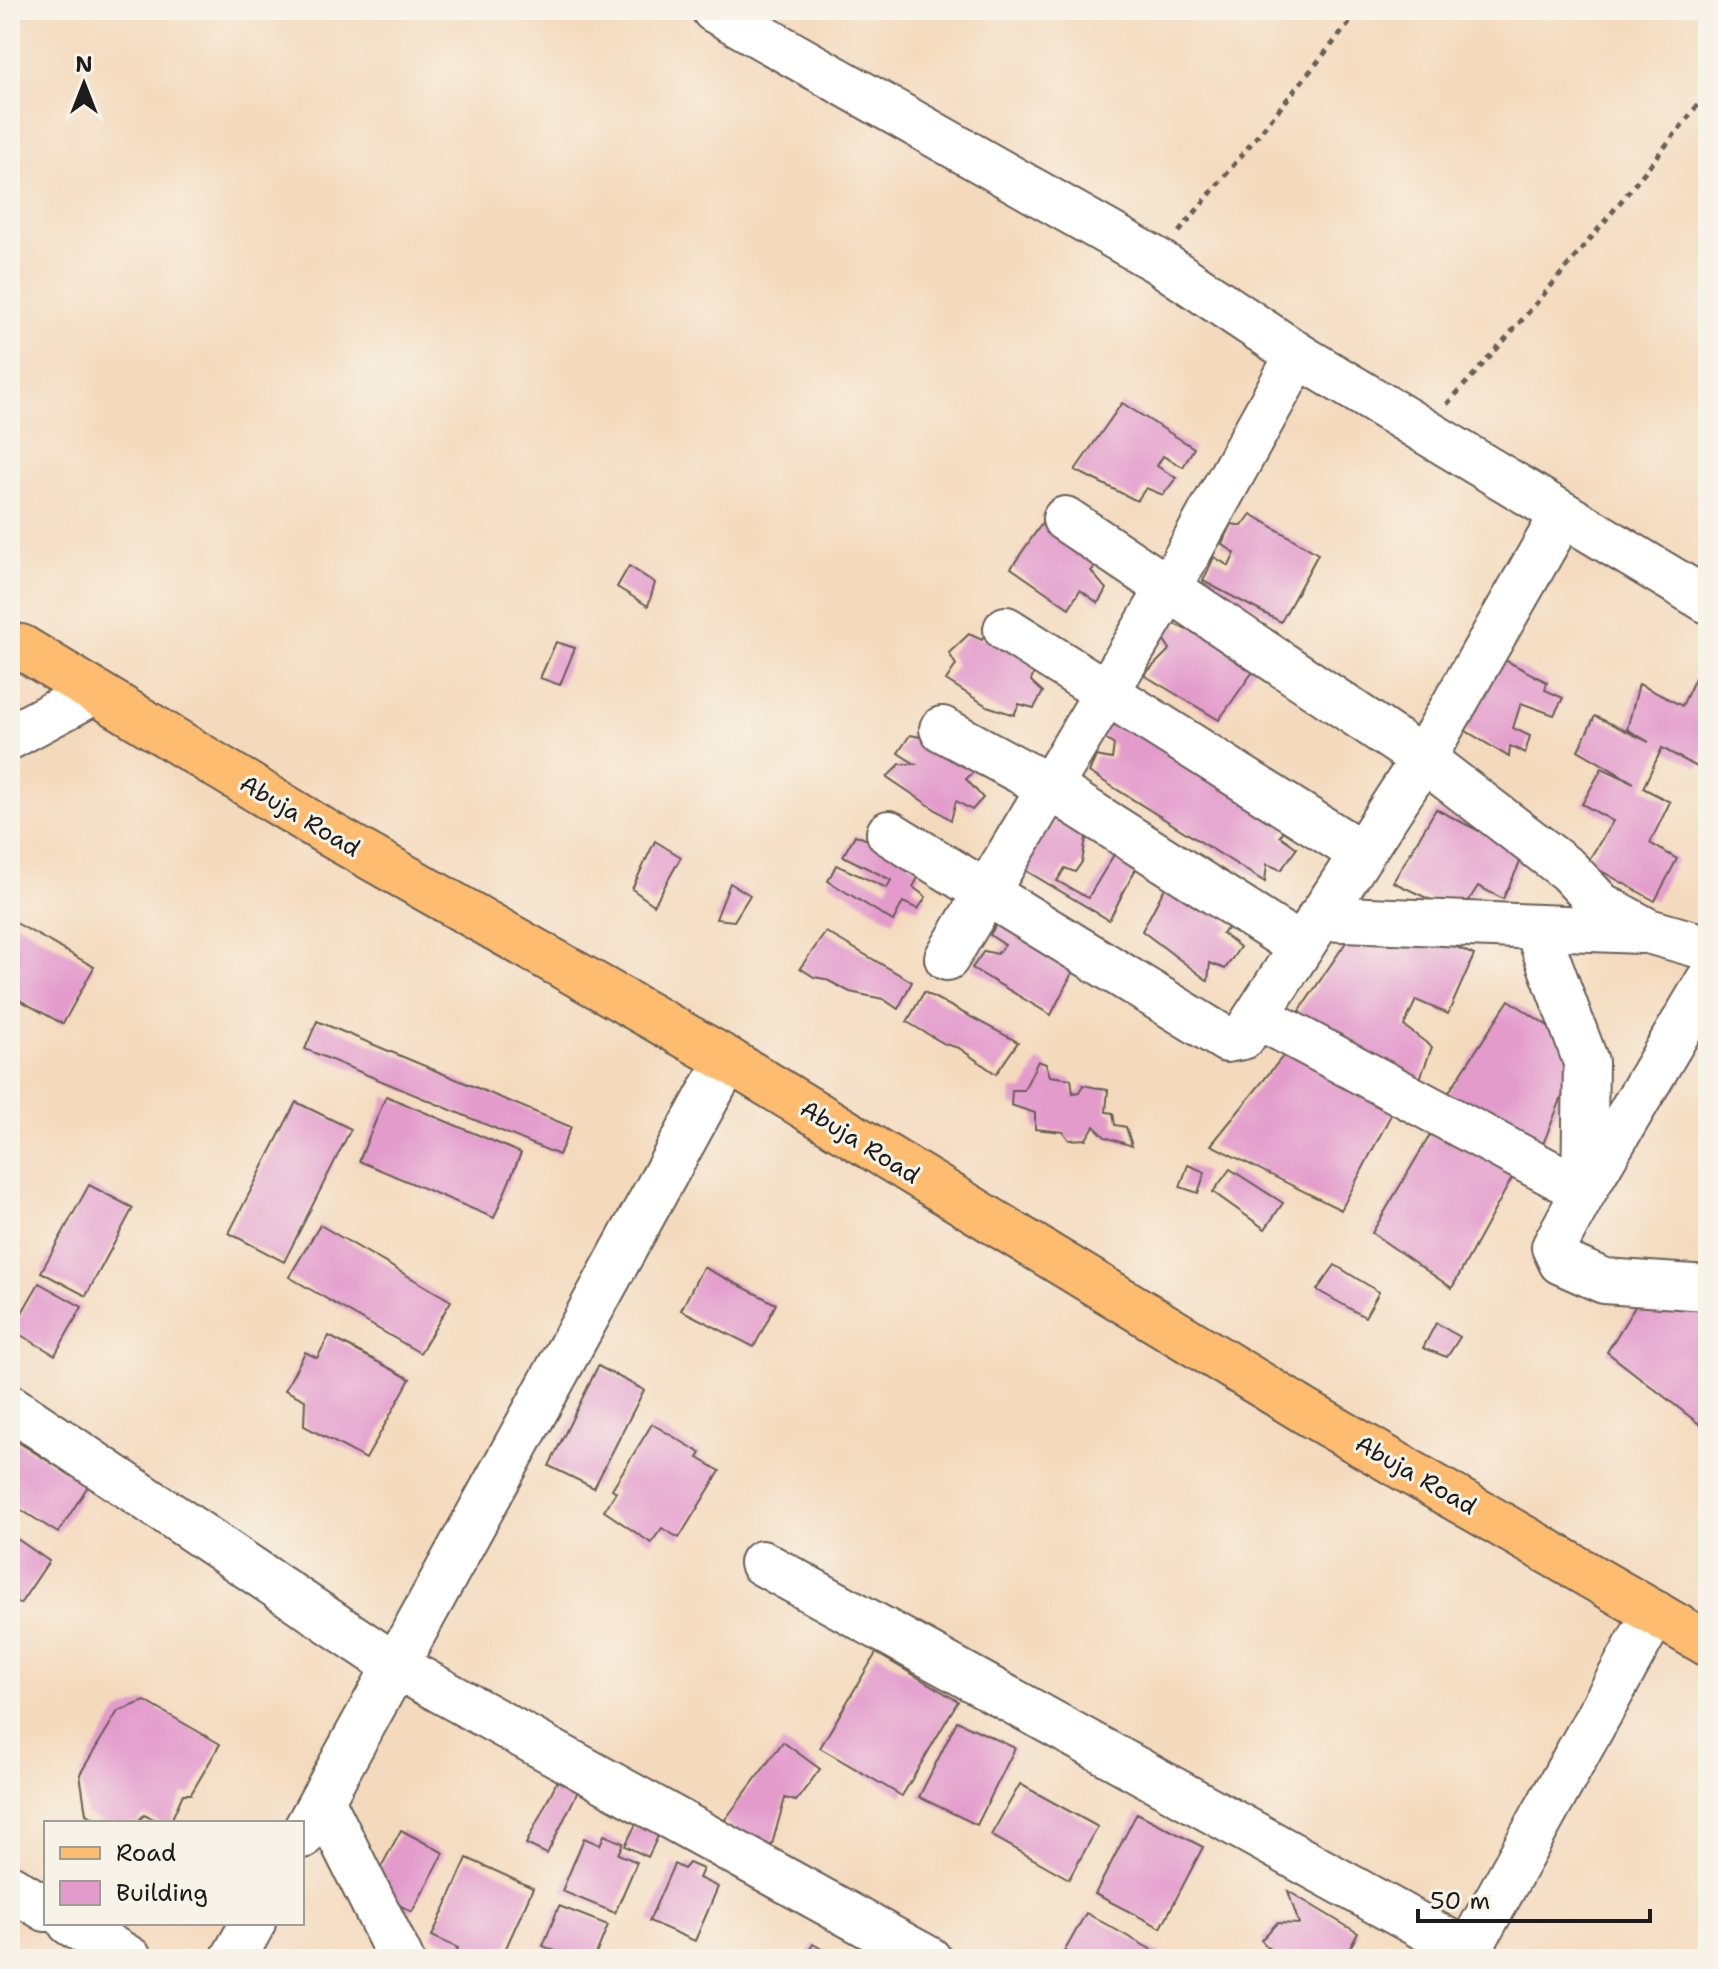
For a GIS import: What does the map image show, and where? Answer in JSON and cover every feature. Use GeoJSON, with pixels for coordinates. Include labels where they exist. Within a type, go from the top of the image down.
{"type":"FeatureCollection","features":[{"type":"Feature","properties":{"kind":"main road","name":"Abuja Road"},"geometry":{"type":"LineString","coordinates":[[10,645],[21,647],[331,835],[728,1060],[1306,1412],[1708,1644]]}},
{"type":"Feature","properties":{"kind":"street"},"geometry":{"type":"LineString","coordinates":[[714,10],[1156,260],[1298,355],[1708,601]]}},
{"type":"Feature","properties":{"kind":"street"},"geometry":{"type":"LineString","coordinates":[[947,958],[1169,588],[1298,355]]}},
{"type":"Feature","properties":{"kind":"street"},"geometry":{"type":"LineString","coordinates":[[889,833],[1227,1040],[1243,1037],[1423,759],[1563,514]]}},
{"type":"Feature","properties":{"kind":"street"},"geometry":{"type":"LineString","coordinates":[[1065,519],[1423,759],[1568,870],[1601,905],[1648,931],[1708,948]]}},
{"type":"Feature","properties":{"kind":"street"},"geometry":{"type":"LineString","coordinates":[[1006,629],[1361,853]]}},
{"type":"Feature","properties":{"kind":"street"},"geometry":{"type":"LineString","coordinates":[[10,737],[94,692]]}},
{"type":"Feature","properties":{"kind":"street"},"geometry":{"type":"LineString","coordinates":[[942,729],[1310,932],[1536,927],[1648,931]]}},
{"type":"Feature","properties":{"kind":"street"},"geometry":{"type":"LineString","coordinates":[[1536,927],[1586,1062],[1584,1191]]}},
{"type":"Feature","properties":{"kind":"street"},"geometry":{"type":"LineString","coordinates":[[1708,981],[1554,1247],[1561,1262],[1604,1281],[1708,1288]]}},
{"type":"Feature","properties":{"kind":"street"},"geometry":{"type":"LineString","coordinates":[[1257,1016],[1584,1191]]}},
{"type":"Feature","properties":{"kind":"street"},"geometry":{"type":"LineString","coordinates":[[401,1959],[312,1818],[728,1060]]}},
{"type":"Feature","properties":{"kind":"street"},"geometry":{"type":"LineString","coordinates":[[10,1407],[396,1666],[929,1959]]}},
{"type":"Feature","properties":{"kind":"street"},"geometry":{"type":"LineString","coordinates":[[762,1563],[1466,1955],[1655,1613]]}},
{"type":"Feature","properties":{"kind":"street"},"geometry":{"type":"LineString","coordinates":[[10,1887],[44,1908]]}},
{"type":"Feature","properties":{"kind":"street"},"geometry":{"type":"LineString","coordinates":[[73,1925],[130,1959]]}},
{"type":"Feature","properties":{"kind":"street"},"geometry":{"type":"LineString","coordinates":[[233,1959],[252,1925]]}},
{"type":"Feature","properties":{"kind":"path"},"geometry":{"type":"LineString","coordinates":[[1156,260],[1360,10]]}},
{"type":"Feature","properties":{"kind":"path"},"geometry":{"type":"LineString","coordinates":[[1423,430],[1575,259],[1708,92]]}},
{"type":"Feature","properties":{"kind":"building"},"geometry":{"type":"Polygon","coordinates":[[[1122,403],[1194,448],[1183,467],[1163,456],[1157,466],[1176,478],[1163,495],[1146,488],[1137,501],[1075,470],[1122,403]]]}},
{"type":"Feature","properties":{"kind":"building"},"geometry":{"type":"Polygon","coordinates":[[[1251,514],[1318,554],[1281,622],[1203,581],[1214,557],[1229,566],[1235,553],[1222,544],[1232,524],[1242,526],[1251,514]]]}},
{"type":"Feature","properties":{"kind":"building"},"geometry":{"type":"Polygon","coordinates":[[[1047,516],[1099,563],[1091,571],[1106,589],[1098,603],[1080,590],[1069,608],[1011,568],[1047,516]]]}},
{"type":"Feature","properties":{"kind":"building"},"geometry":{"type":"Polygon","coordinates":[[[629,566],[655,583],[648,606],[617,587],[629,566]]]}},
{"type":"Feature","properties":{"kind":"building"},"geometry":{"type":"Polygon","coordinates":[[[1195,614],[1259,663],[1219,720],[1144,675],[1170,649],[1164,640],[1174,624],[1187,630],[1195,614]]]}},
{"type":"Feature","properties":{"kind":"building"},"geometry":{"type":"Polygon","coordinates":[[[991,618],[1035,670],[1031,681],[1043,692],[1034,708],[1019,704],[1014,715],[987,706],[946,680],[956,665],[949,653],[969,634],[982,640],[991,618]]]}},
{"type":"Feature","properties":{"kind":"building"},"geometry":{"type":"Polygon","coordinates":[[[556,642],[575,648],[560,685],[540,678],[556,642]]]}},
{"type":"Feature","properties":{"kind":"building"},"geometry":{"type":"Polygon","coordinates":[[[1499,657],[1547,682],[1545,690],[1563,698],[1554,715],[1521,703],[1513,728],[1530,736],[1525,753],[1510,746],[1509,757],[1463,729],[1499,657]]]}},
{"type":"Feature","properties":{"kind":"building"},"geometry":{"type":"Polygon","coordinates":[[[1702,663],[1708,668],[1708,741],[1699,768],[1662,748],[1643,788],[1670,802],[1650,843],[1677,859],[1655,901],[1587,863],[1613,821],[1582,804],[1602,768],[1634,783],[1578,750],[1595,716],[1649,742],[1627,729],[1639,684],[1682,706],[1702,663]]]}},
{"type":"Feature","properties":{"kind":"building"},"geometry":{"type":"Polygon","coordinates":[[[1110,717],[1288,825],[1280,836],[1297,848],[1281,870],[1267,864],[1265,882],[1089,772],[1096,756],[1112,759],[1114,745],[1101,736],[1110,717]]]}},
{"type":"Feature","properties":{"kind":"building"},"geometry":{"type":"Polygon","coordinates":[[[910,735],[926,738],[976,770],[966,779],[983,798],[972,810],[956,801],[951,820],[887,777],[900,764],[915,764],[898,753],[910,735]]]}},
{"type":"Feature","properties":{"kind":"building"},"geometry":{"type":"Polygon","coordinates":[[[1436,809],[1524,854],[1503,899],[1478,886],[1460,914],[1393,882],[1436,809]]]}},
{"type":"Feature","properties":{"kind":"building"},"geometry":{"type":"Polygon","coordinates":[[[1057,818],[1094,841],[1086,838],[1082,862],[1075,872],[1065,868],[1057,881],[1088,898],[1122,841],[1143,855],[1109,920],[1025,870],[1037,845],[1057,818]]]}},
{"type":"Feature","properties":{"kind":"building"},"geometry":{"type":"Polygon","coordinates":[[[855,835],[902,853],[920,874],[913,887],[926,897],[918,909],[903,902],[893,921],[828,881],[836,865],[887,888],[891,880],[843,856],[855,835]]]}},
{"type":"Feature","properties":{"kind":"building"},"geometry":{"type":"Polygon","coordinates":[[[655,841],[681,857],[654,905],[632,889],[655,841]]]}},
{"type":"Feature","properties":{"kind":"building"},"geometry":{"type":"Polygon","coordinates":[[[1176,867],[1230,927],[1222,933],[1240,947],[1225,969],[1210,963],[1208,981],[1142,931],[1176,867]]]}},
{"type":"Feature","properties":{"kind":"building"},"geometry":{"type":"Polygon","coordinates":[[[730,883],[750,895],[734,921],[716,919],[730,883]]]}},
{"type":"Feature","properties":{"kind":"building"},"geometry":{"type":"Polygon","coordinates":[[[1000,917],[1083,951],[1051,1015],[972,968],[984,951],[997,954],[1005,945],[990,935],[1000,917]]]}},
{"type":"Feature","properties":{"kind":"building"},"geometry":{"type":"Polygon","coordinates":[[[11,920],[94,967],[63,1024],[10,995],[11,920]]]}},
{"type":"Feature","properties":{"kind":"building"},"geometry":{"type":"Polygon","coordinates":[[[1355,929],[1422,931],[1474,955],[1448,1014],[1416,1000],[1404,1026],[1432,1047],[1418,1084],[1298,1013],[1355,929]]]}},
{"type":"Feature","properties":{"kind":"building"},"geometry":{"type":"Polygon","coordinates":[[[826,932],[912,982],[898,1009],[883,999],[850,992],[800,968],[826,932]]]}},
{"type":"Feature","properties":{"kind":"building"},"geometry":{"type":"Polygon","coordinates":[[[924,992],[1018,1042],[996,1074],[959,1048],[945,1044],[907,1022],[924,992]]]}},
{"type":"Feature","properties":{"kind":"building"},"geometry":{"type":"Polygon","coordinates":[[[1509,1000],[1566,1038],[1574,1067],[1539,1154],[1447,1095],[1509,1000]]]}},
{"type":"Feature","properties":{"kind":"building"},"geometry":{"type":"Polygon","coordinates":[[[317,1021],[571,1127],[559,1155],[305,1049],[317,1021]]]}},
{"type":"Feature","properties":{"kind":"building"},"geometry":{"type":"Polygon","coordinates":[[[1288,1050],[1393,1111],[1341,1210],[1211,1145],[1288,1050]]]}},
{"type":"Feature","properties":{"kind":"building"},"geometry":{"type":"Polygon","coordinates":[[[1038,1061],[1046,1064],[1050,1076],[1071,1079],[1073,1093],[1079,1092],[1083,1085],[1108,1090],[1106,1112],[1113,1113],[1115,1125],[1126,1127],[1132,1146],[1105,1137],[1094,1126],[1086,1139],[1069,1140],[1063,1132],[1035,1129],[1035,1113],[1011,1105],[1012,1090],[1024,1090],[1038,1061]]]}},
{"type":"Feature","properties":{"kind":"building"},"geometry":{"type":"Polygon","coordinates":[[[386,1096],[521,1153],[494,1218],[359,1161],[386,1096]]]}},
{"type":"Feature","properties":{"kind":"building"},"geometry":{"type":"Polygon","coordinates":[[[296,1102],[351,1129],[284,1262],[229,1233],[296,1102]]]}},
{"type":"Feature","properties":{"kind":"building"},"geometry":{"type":"Polygon","coordinates":[[[1436,1125],[1516,1171],[1452,1288],[1372,1233],[1436,1125]]]}},
{"type":"Feature","properties":{"kind":"building"},"geometry":{"type":"Polygon","coordinates":[[[1188,1165],[1205,1172],[1198,1193],[1180,1187],[1188,1165]]]}},
{"type":"Feature","properties":{"kind":"building"},"geometry":{"type":"Polygon","coordinates":[[[1230,1169],[1283,1203],[1265,1229],[1213,1192],[1230,1169]]]}},
{"type":"Feature","properties":{"kind":"building"},"geometry":{"type":"Polygon","coordinates":[[[89,1185],[133,1208],[86,1296],[41,1272],[89,1185]]]}},
{"type":"Feature","properties":{"kind":"building"},"geometry":{"type":"Polygon","coordinates":[[[320,1225],[451,1301],[420,1353],[289,1277],[320,1225]]]}},
{"type":"Feature","properties":{"kind":"building"},"geometry":{"type":"Polygon","coordinates":[[[1335,1265],[1379,1292],[1365,1317],[1317,1290],[1335,1265]]]}},
{"type":"Feature","properties":{"kind":"building"},"geometry":{"type":"Polygon","coordinates":[[[703,1267],[776,1304],[754,1347],[681,1310],[703,1267]]]}},
{"type":"Feature","properties":{"kind":"building"},"geometry":{"type":"Polygon","coordinates":[[[39,1283],[82,1307],[55,1355],[12,1330],[39,1283]]]}},
{"type":"Feature","properties":{"kind":"building"},"geometry":{"type":"Polygon","coordinates":[[[1646,1289],[1708,1313],[1707,1430],[1607,1352],[1646,1289]]]}},
{"type":"Feature","properties":{"kind":"building"},"geometry":{"type":"Polygon","coordinates":[[[1436,1323],[1460,1337],[1447,1357],[1423,1348],[1436,1323]]]}},
{"type":"Feature","properties":{"kind":"building"},"geometry":{"type":"Polygon","coordinates":[[[329,1336],[410,1379],[366,1459],[304,1426],[305,1400],[285,1390],[305,1352],[317,1358],[329,1336]]]}},
{"type":"Feature","properties":{"kind":"building"},"geometry":{"type":"Polygon","coordinates":[[[598,1366],[644,1390],[594,1488],[549,1466],[598,1366]]]}},
{"type":"Feature","properties":{"kind":"building"},"geometry":{"type":"Polygon","coordinates":[[[652,1424],[701,1453],[698,1458],[720,1471],[679,1538],[662,1528],[651,1543],[604,1511],[616,1492],[612,1489],[652,1424]]]}},
{"type":"Feature","properties":{"kind":"building"},"geometry":{"type":"Polygon","coordinates":[[[10,1437],[88,1486],[58,1533],[10,1503],[10,1437]]]}},
{"type":"Feature","properties":{"kind":"building"},"geometry":{"type":"Polygon","coordinates":[[[10,1534],[49,1561],[20,1604],[10,1597],[10,1534]]]}},
{"type":"Feature","properties":{"kind":"building"},"geometry":{"type":"Polygon","coordinates":[[[876,1653],[958,1701],[902,1796],[820,1748],[876,1653]]]}},
{"type":"Feature","properties":{"kind":"building"},"geometry":{"type":"Polygon","coordinates":[[[145,1701],[220,1744],[191,1794],[183,1794],[171,1821],[157,1821],[144,1815],[138,1821],[99,1821],[86,1814],[80,1774],[118,1711],[145,1701]]]}},
{"type":"Feature","properties":{"kind":"building"},"geometry":{"type":"Polygon","coordinates":[[[957,1721],[1015,1748],[977,1825],[919,1797],[957,1721]]]}},
{"type":"Feature","properties":{"kind":"building"},"geometry":{"type":"Polygon","coordinates":[[[783,1742],[820,1769],[796,1801],[785,1798],[769,1855],[724,1821],[783,1742]]]}},
{"type":"Feature","properties":{"kind":"building"},"geometry":{"type":"Polygon","coordinates":[[[559,1777],[580,1787],[547,1854],[526,1844],[559,1777]]]}},
{"type":"Feature","properties":{"kind":"building"},"geometry":{"type":"Polygon","coordinates":[[[1020,1784],[1098,1827],[1069,1879],[991,1835],[1020,1784]]]}},
{"type":"Feature","properties":{"kind":"building"},"geometry":{"type":"Polygon","coordinates":[[[1137,1813],[1203,1847],[1161,1928],[1095,1894],[1137,1813]]]}},
{"type":"Feature","properties":{"kind":"building"},"geometry":{"type":"Polygon","coordinates":[[[637,1822],[660,1832],[648,1857],[625,1846],[637,1822]]]}},
{"type":"Feature","properties":{"kind":"building"},"geometry":{"type":"Polygon","coordinates":[[[401,1830],[444,1853],[412,1912],[369,1889],[401,1830]]]}},
{"type":"Feature","properties":{"kind":"building"},"geometry":{"type":"Polygon","coordinates":[[[604,1835],[623,1843],[618,1854],[637,1862],[615,1913],[562,1891],[584,1838],[600,1845],[604,1835]]]}},
{"type":"Feature","properties":{"kind":"building"},"geometry":{"type":"Polygon","coordinates":[[[467,1858],[533,1888],[501,1959],[453,1959],[458,1948],[432,1936],[467,1858]]]}},
{"type":"Feature","properties":{"kind":"building"},"geometry":{"type":"Polygon","coordinates":[[[689,1863],[703,1869],[699,1878],[718,1887],[695,1941],[649,1921],[674,1864],[684,1869],[689,1863]]]}},
{"type":"Feature","properties":{"kind":"building"},"geometry":{"type":"Polygon","coordinates":[[[1288,1891],[1358,1933],[1344,1959],[1267,1959],[1271,1951],[1261,1940],[1277,1923],[1299,1924],[1288,1891]]]}},
{"type":"Feature","properties":{"kind":"building"},"geometry":{"type":"Polygon","coordinates":[[[559,1906],[608,1925],[594,1959],[566,1959],[567,1956],[543,1946],[559,1906]]]}},
{"type":"Feature","properties":{"kind":"building"},"geometry":{"type":"Polygon","coordinates":[[[1086,1913],[1168,1959],[1060,1959],[1086,1913]]]}},
{"type":"Feature","properties":{"kind":"building"},"geometry":{"type":"Polygon","coordinates":[[[813,1944],[839,1959],[804,1959],[813,1944]]]}}]}
